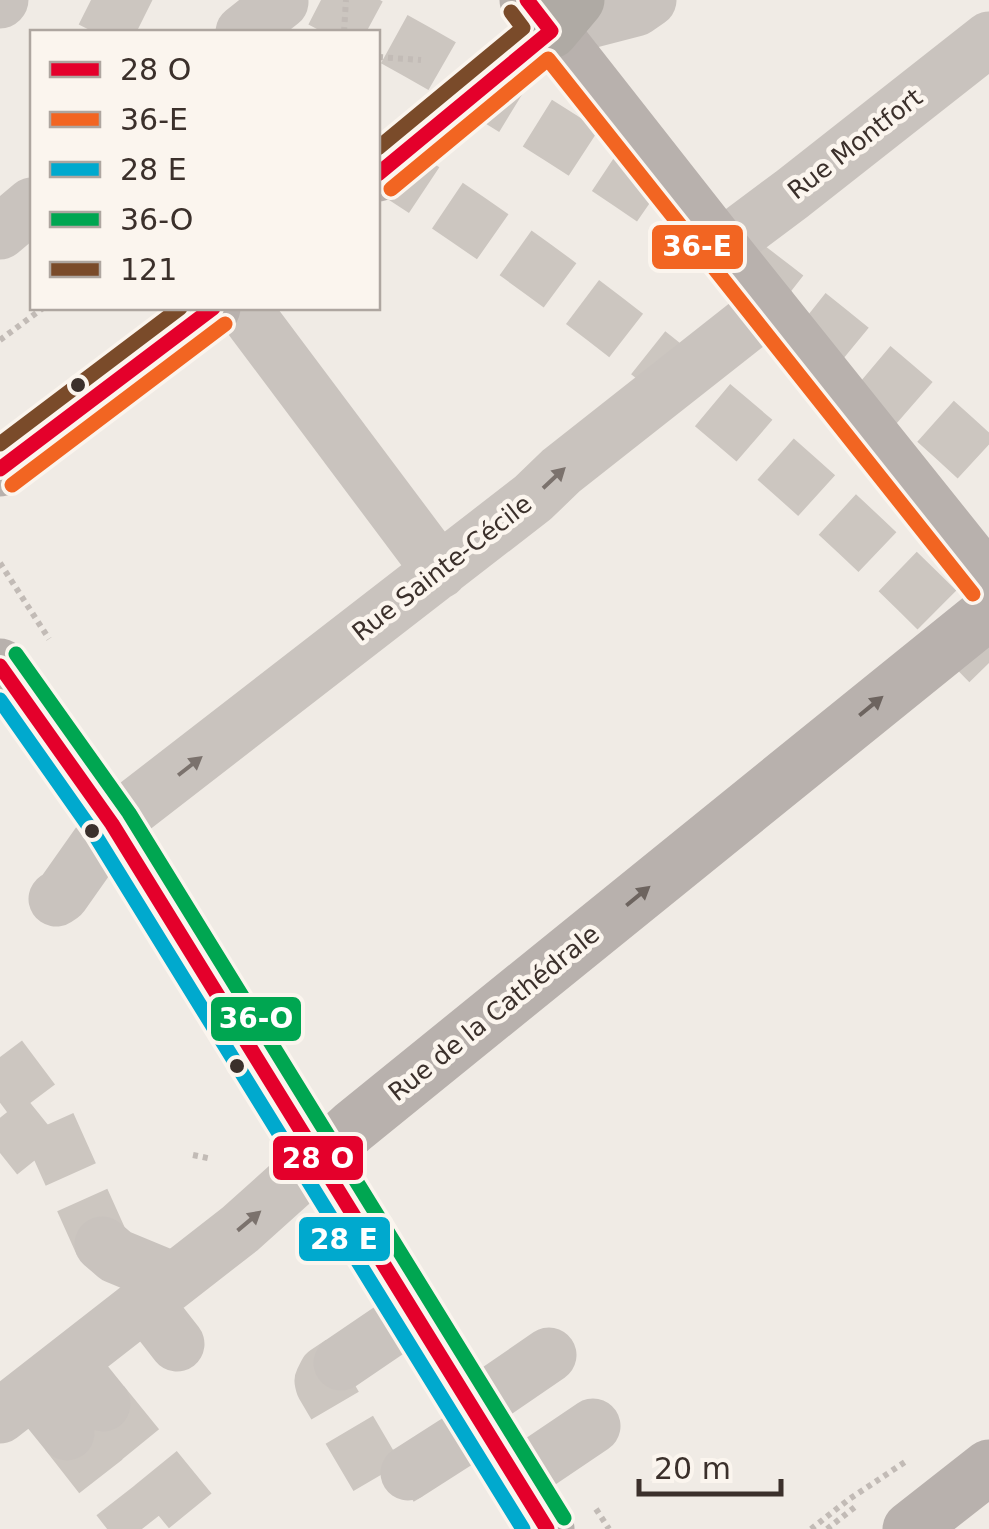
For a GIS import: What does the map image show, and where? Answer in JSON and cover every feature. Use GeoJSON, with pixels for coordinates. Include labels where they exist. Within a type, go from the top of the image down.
{"type":"FeatureCollection","features":[{"type":"Feature","properties":{"kind":"main road"},"geometry":{"type":"LineString","coordinates":[[380,172],[552,10],[721,247],[989,582]]}},
{"type":"Feature","properties":{"kind":"main road"},"geometry":{"type":"LineString","coordinates":[[0,468],[210,310]]}},
{"type":"Feature","properties":{"kind":"main road","name":"Rue de la Cathédrale"},"geometry":{"type":"LineString","coordinates":[[319,1158],[989,612]]}},
{"type":"Feature","properties":{"kind":"main road"},"geometry":{"type":"LineString","coordinates":[[0,666],[112,824],[548,1529]]}},
{"type":"Feature","properties":{"kind":"main road"},"geometry":{"type":"LineString","coordinates":[[910,1529],[989,1467]]}},
{"type":"Feature","properties":{"kind":"street"},"geometry":{"type":"LineString","coordinates":[[245,30],[279,0]]}},
{"type":"Feature","properties":{"kind":"street"},"geometry":{"type":"LineString","coordinates":[[552,10],[636,9],[649,0]]}},
{"type":"Feature","properties":{"kind":"street","name":"Rue Montfort"},"geometry":{"type":"LineString","coordinates":[[721,247],[989,38]]}},
{"type":"Feature","properties":{"kind":"street"},"geometry":{"type":"LineString","coordinates":[[0,232],[30,207]]}},
{"type":"Feature","properties":{"kind":"street","name":"Rue Sainte-Cécile"},"geometry":{"type":"LineString","coordinates":[[56,899],[112,824],[533,498],[560,471],[769,307]]}},
{"type":"Feature","properties":{"kind":"street"},"geometry":{"type":"LineString","coordinates":[[244,310],[440,571]]}},
{"type":"Feature","properties":{"kind":"street","name":"Rue de la Cathédrale"},"geometry":{"type":"LineString","coordinates":[[55,1401],[166,1309],[319,1158]]}},
{"type":"Feature","properties":{"kind":"street"},"geometry":{"type":"LineString","coordinates":[[102,1244],[166,1309]]}},
{"type":"Feature","properties":{"kind":"street"},"geometry":{"type":"LineString","coordinates":[[342,1363],[414,1314]]}},
{"type":"Feature","properties":{"kind":"street"},"geometry":{"type":"LineString","coordinates":[[408,1474],[549,1355]]}},
{"type":"Feature","properties":{"kind":"street"},"geometry":{"type":"LineString","coordinates":[[516,1478],[593,1426]]}},
{"type":"Feature","properties":{"kind":"path"},"geometry":{"type":"LineString","coordinates":[[344,30],[346,0]]}},
{"type":"Feature","properties":{"kind":"path"},"geometry":{"type":"LineString","coordinates":[[380,57],[421,60]]}},
{"type":"Feature","properties":{"kind":"path"},"geometry":{"type":"LineString","coordinates":[[0,340],[40,310]]}},
{"type":"Feature","properties":{"kind":"path"},"geometry":{"type":"LineString","coordinates":[[193,1154],[212,1158]]}},
{"type":"Feature","properties":{"kind":"path"},"geometry":{"type":"LineString","coordinates":[[811,1529],[848,1500]]}},
{"type":"Feature","properties":{"kind":"path"},"geometry":{"type":"LineString","coordinates":[[827,1529],[855,1507]]}},
{"type":"Feature","properties":{"kind":"tunnel"},"geometry":{"type":"LineString","coordinates":[[91,0],[151,30]]}},
{"type":"Feature","properties":{"kind":"tunnel"},"geometry":{"type":"LineString","coordinates":[[321,0],[377,30]]}},
{"type":"Feature","properties":{"kind":"tunnel"},"geometry":{"type":"LineString","coordinates":[[380,32],[500,100],[672,212],[835,335],[989,470]]}},
{"type":"Feature","properties":{"kind":"tunnel"},"geometry":{"type":"LineString","coordinates":[[380,161],[542,272],[698,393],[847,523],[989,663]]}},
{"type":"Feature","properties":{"kind":"tunnel"},"geometry":{"type":"LineString","coordinates":[[0,1057],[45,1117],[102,1244]]}},
{"type":"Feature","properties":{"kind":"tunnel"},"geometry":{"type":"LineString","coordinates":[[0,1153],[45,1117]]}},
{"type":"Feature","properties":{"kind":"tunnel"},"geometry":{"type":"LineString","coordinates":[[341,1363],[326,1373],[323,1385],[380,1482],[387,1486],[408,1473]]}},
{"type":"Feature","properties":{"kind":"tunnel"},"geometry":{"type":"LineString","coordinates":[[103,1404],[205,1529]]}},
{"type":"Feature","properties":{"kind":"tunnel"},"geometry":{"type":"LineString","coordinates":[[67,1433],[142,1529]]}},
{"type":"Feature","properties":{"kind":"transit line"},"geometry":{"type":"LineString","coordinates":[[380,172],[551,31],[527,0]]}},
{"type":"Feature","properties":{"kind":"transit line","name":"121"},"geometry":{"type":"LineString","coordinates":[[380,146],[523,28],[511,12]]}},
{"type":"Feature","properties":{"kind":"transit line","name":"36-E"},"geometry":{"type":"LineString","coordinates":[[391,189],[548,59],[973,594]]}},
{"type":"Feature","properties":{"kind":"transit line","name":"121"},"geometry":{"type":"LineString","coordinates":[[0,444],[177,310]]}},
{"type":"Feature","properties":{"kind":"transit line"},"geometry":{"type":"LineString","coordinates":[[0,469],[210,310]]}},
{"type":"Feature","properties":{"kind":"transit line","name":"36-E"},"geometry":{"type":"LineString","coordinates":[[12,485],[225,324]]}},
{"type":"Feature","properties":{"kind":"transit line","name":"36-O"},"geometry":{"type":"LineString","coordinates":[[16,654],[129,813],[564,1518]]}},
{"type":"Feature","properties":{"kind":"transit line"},"geometry":{"type":"LineString","coordinates":[[0,666],[112,824],[547,1529]]}},
{"type":"Feature","properties":{"kind":"transit line"},"geometry":{"type":"LineString","coordinates":[[0,700],[95,835],[523,1529]]}}]}
